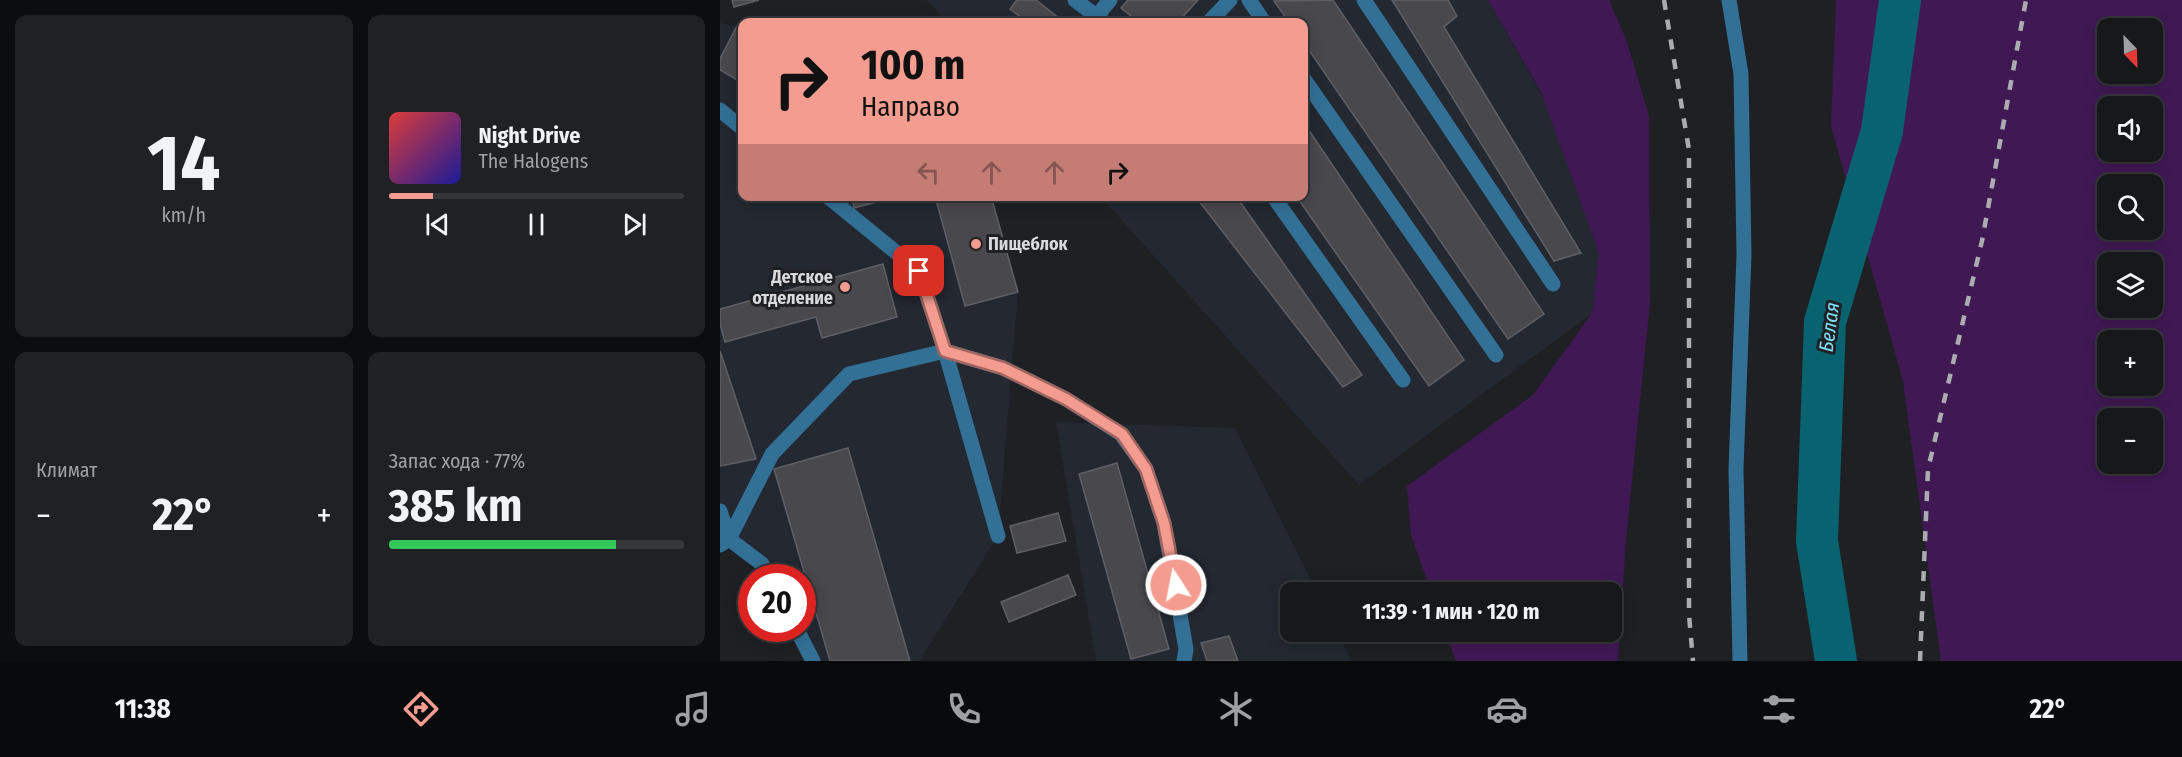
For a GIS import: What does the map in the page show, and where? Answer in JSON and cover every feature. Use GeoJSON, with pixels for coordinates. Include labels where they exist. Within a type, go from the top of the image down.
{"type":"FeatureCollection","features":[{"type":"Feature","properties":{"kind":"street"},"geometry":{"type":"LineString","coordinates":[[1075,0],[1098,18]]}},
{"type":"Feature","properties":{"kind":"street"},"geometry":{"type":"LineString","coordinates":[[1101,18],[1110,0]]}},
{"type":"Feature","properties":{"kind":"street"},"geometry":{"type":"LineString","coordinates":[[1213,18],[1230,0]]}},
{"type":"Feature","properties":{"kind":"street"},"geometry":{"type":"LineString","coordinates":[[1249,0],[1261,18]]}},
{"type":"Feature","properties":{"kind":"street"},"geometry":{"type":"LineString","coordinates":[[1364,0],[1553,284]]}},
{"type":"Feature","properties":{"kind":"street"},"geometry":{"type":"LineString","coordinates":[[1729,0],[1741,74],[1742,108],[1744,255],[1736,469],[1740,661]]}},
{"type":"Feature","properties":{"kind":"street"},"geometry":{"type":"LineString","coordinates":[[1308,85],[1496,355]]}},
{"type":"Feature","properties":{"kind":"street"},"geometry":{"type":"LineString","coordinates":[[720,110],[738,125]]}},
{"type":"Feature","properties":{"kind":"street"},"geometry":{"type":"LineString","coordinates":[[833,201],[919,271],[945,351],[998,536]]}},
{"type":"Feature","properties":{"kind":"street"},"geometry":{"type":"LineString","coordinates":[[1277,201],[1403,380]]}},
{"type":"Feature","properties":{"kind":"street"},"geometry":{"type":"LineString","coordinates":[[725,542],[772,454],[849,374],[945,351],[1003,368],[1066,399],[1122,434],[1146,469],[1164,523],[1186,649],[1184,661]]}},
{"type":"Feature","properties":{"kind":"street"},"geometry":{"type":"LineString","coordinates":[[720,511],[725,542]]}},
{"type":"Feature","properties":{"kind":"street"},"geometry":{"type":"LineString","coordinates":[[725,542],[762,564]]}},
{"type":"Feature","properties":{"kind":"street"},"geometry":{"type":"LineString","coordinates":[[803,642],[813,661]]}},
{"type":"Feature","properties":{"kind":"shaded area"},"geometry":{"type":"Polygon","coordinates":[[[927,0],[1488,0],[1644,275],[1359,485],[1105,201],[1308,201],[1308,18],[943,18],[927,0]]]}},
{"type":"Feature","properties":{"kind":"shaded area"},"geometry":{"type":"Polygon","coordinates":[[[1488,0],[1609,0],[1626,39],[1649,116],[1650,303],[1622,600],[1622,582],[1427,582],[1411,535],[1407,486],[1533,395],[1592,313],[1599,253],[1541,92],[1488,0]]]}},
{"type":"Feature","properties":{"kind":"shaded area"},"geometry":{"type":"Polygon","coordinates":[[[1836,0],[2182,0],[2182,661],[1941,661],[1903,381],[1831,126],[1836,0]]]}},
{"type":"Feature","properties":{"kind":"shaded area"},"geometry":{"type":"Polygon","coordinates":[[[720,23],[738,26],[738,201],[992,201],[1018,292],[998,536],[919,661],[813,661],[807,642],[816,642],[816,564],[755,564],[729,539],[720,511],[720,23]]]}},
{"type":"Feature","properties":{"kind":"shaded area"},"geometry":{"type":"Polygon","coordinates":[[[1056,422],[1235,428],[1312,582],[1280,582],[1280,642],[1342,642],[1352,661],[1096,661],[1056,422]]]}},
{"type":"Feature","properties":{"kind":"shaded area"},"geometry":{"type":"Polygon","coordinates":[[[1449,642],[1619,642],[1618,661],[1456,661],[1449,642]]]}},
{"type":"Feature","properties":{"kind":"building"},"geometry":{"type":"Polygon","coordinates":[[[732,0],[759,0],[734,7],[732,0]]]}},
{"type":"Feature","properties":{"kind":"building"},"geometry":{"type":"Polygon","coordinates":[[[1017,0],[1036,0],[1059,18],[1022,18],[1010,9],[1017,0]]]}},
{"type":"Feature","properties":{"kind":"building"},"geometry":{"type":"Polygon","coordinates":[[[1128,0],[1198,0],[1182,18],[1133,18],[1121,8],[1128,0]]]}},
{"type":"Feature","properties":{"kind":"building"},"geometry":{"type":"Polygon","coordinates":[[[1333,0],[1544,314],[1508,339],[1308,49],[1308,18],[1286,18],[1274,1],[1333,0]]]}},
{"type":"Feature","properties":{"kind":"building"},"geometry":{"type":"Polygon","coordinates":[[[1392,0],[1448,0],[1457,16],[1444,27],[1581,253],[1554,261],[1392,0]]]}},
{"type":"Feature","properties":{"kind":"building"},"geometry":{"type":"Polygon","coordinates":[[[738,24],[738,81],[720,70],[720,59],[738,24]]]}},
{"type":"Feature","properties":{"kind":"building"},"geometry":{"type":"Polygon","coordinates":[[[1308,129],[1464,360],[1429,386],[1300,201],[1308,201],[1308,129]]]}},
{"type":"Feature","properties":{"kind":"building"},"geometry":{"type":"Polygon","coordinates":[[[853,201],[880,201],[854,208],[853,201]]]}},
{"type":"Feature","properties":{"kind":"building","name":"Пищеблок"},"geometry":{"type":"Polygon","coordinates":[[[936,201],[992,201],[1018,292],[965,306],[936,201]]]}},
{"type":"Feature","properties":{"kind":"building"},"geometry":{"type":"Polygon","coordinates":[[[1199,201],[1240,201],[1362,375],[1343,387],[1199,201]]]}},
{"type":"Feature","properties":{"kind":"building","name":"Детское отделение"},"geometry":{"type":"Polygon","coordinates":[[[883,264],[897,317],[822,338],[816,317],[725,342],[720,324],[720,309],[883,264]]]}},
{"type":"Feature","properties":{"kind":"building"},"geometry":{"type":"Polygon","coordinates":[[[720,351],[756,459],[720,466],[720,351]]]}},
{"type":"Feature","properties":{"kind":"building"},"geometry":{"type":"Polygon","coordinates":[[[848,448],[910,661],[830,661],[816,613],[816,564],[802,564],[774,469],[848,448]]]}},
{"type":"Feature","properties":{"kind":"building"},"geometry":{"type":"Polygon","coordinates":[[[1117,463],[1169,649],[1131,659],[1079,474],[1117,463]]]}},
{"type":"Feature","properties":{"kind":"building"},"geometry":{"type":"Polygon","coordinates":[[[1058,513],[1066,541],[1017,553],[1010,526],[1058,513]]]}},
{"type":"Feature","properties":{"kind":"building"},"geometry":{"type":"Polygon","coordinates":[[[1068,575],[1076,595],[1009,622],[1001,602],[1068,575]]]}},
{"type":"Feature","properties":{"kind":"building"},"geometry":{"type":"Polygon","coordinates":[[[1229,636],[1238,661],[1207,661],[1201,643],[1229,636]]]}},
{"type":"Feature","properties":{"kind":"waterway","name":"Белая"},"geometry":{"type":"LineString","coordinates":[[1836,661],[1817,541],[1825,322],[1882,131],[1900,0]]}},
{"type":"Feature","properties":{"kind":"railway"},"geometry":{"type":"LineString","coordinates":[[1664,0],[1689,150],[1689,615],[1693,661]]}},
{"type":"Feature","properties":{"kind":"railway"},"geometry":{"type":"LineString","coordinates":[[1920,661],[1928,469],[1982,241],[2026,0]]}},
{"type":"Feature","properties":{"kind":"place","name":"Пищеблок"},"geometry":{"type":"Point","coordinates":[976,244]}},
{"type":"Feature","properties":{"kind":"place","name":"Детское отделение"},"geometry":{"type":"Point","coordinates":[845,287]}},
{"type":"Feature","properties":{"kind":"route"},"geometry":{"type":"LineString","coordinates":[[919,271],[945,351],[1003,368],[1066,399],[1122,434],[1146,469],[1164,523],[1176,585]]}}]}
